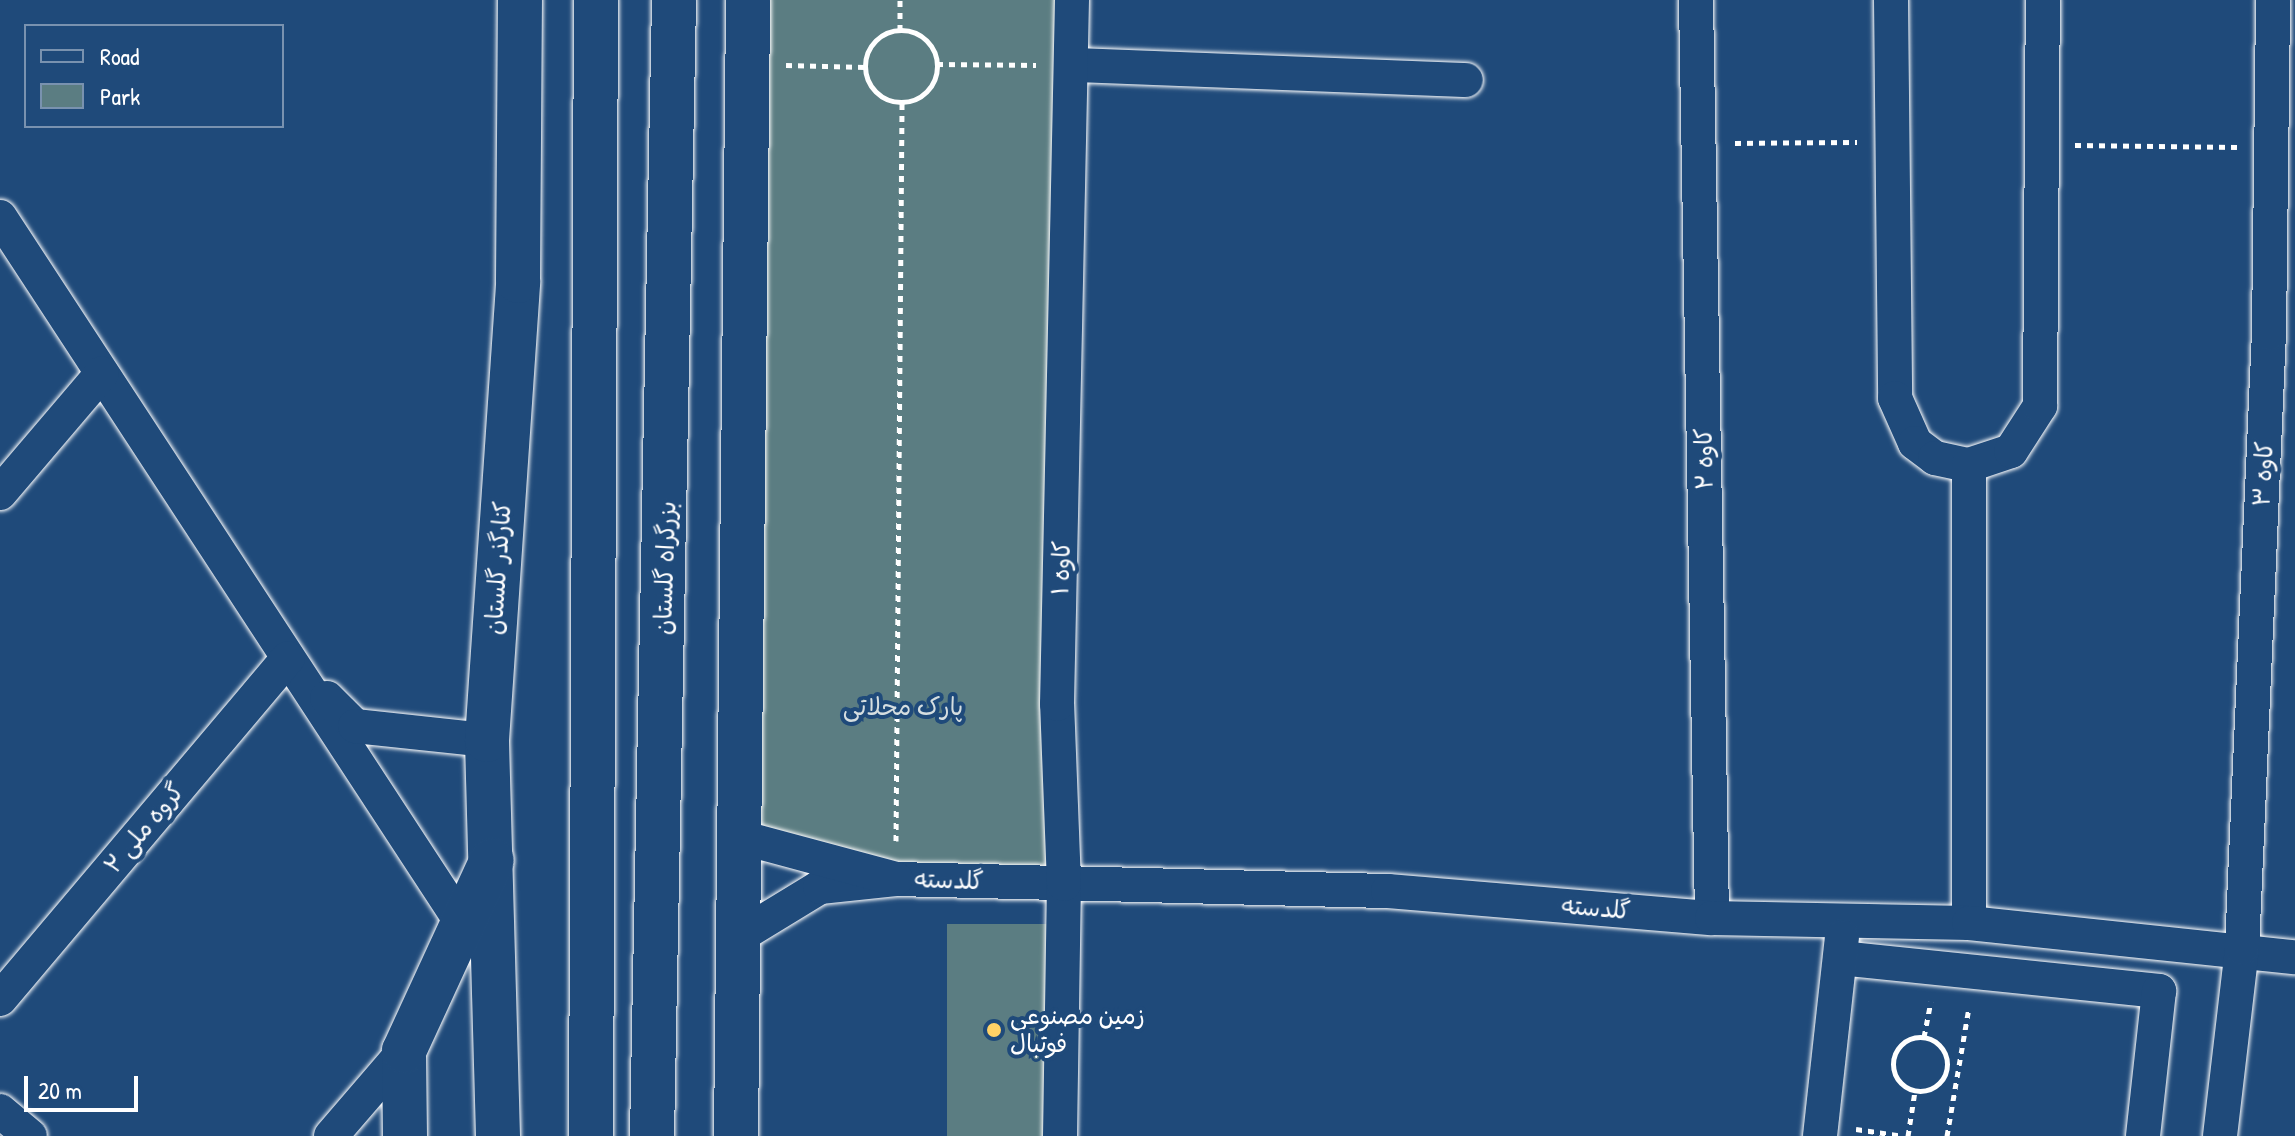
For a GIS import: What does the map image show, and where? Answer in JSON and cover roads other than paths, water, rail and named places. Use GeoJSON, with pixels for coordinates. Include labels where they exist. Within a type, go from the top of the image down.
{"type":"FeatureCollection","features":[{"type":"Feature","properties":{"kind":"main road","name":"کنارگذر گلستان"},"geometry":{"type":"LineString","coordinates":[[498,1136],[487,740],[518,281],[520,0]]}},
{"type":"Feature","properties":{"kind":"main road"},"geometry":{"type":"LineString","coordinates":[[591,1136],[596,0]]}},
{"type":"Feature","properties":{"kind":"main road","name":"بزرگراه گلستان"},"geometry":{"type":"LineString","coordinates":[[652,1136],[674,0]]}},
{"type":"Feature","properties":{"kind":"main road"},"geometry":{"type":"LineString","coordinates":[[736,1136],[748,0]]}},
{"type":"Feature","properties":{"kind":"main road"},"geometry":{"type":"LineString","coordinates":[[405,1136],[404,1051],[465,928],[492,860]]}},
{"type":"Feature","properties":{"kind":"street","name":"کاوه ۱"},"geometry":{"type":"LineString","coordinates":[[1060,1136],[1064,884],[1057,704],[1074,65],[1072,0]]}},
{"type":"Feature","properties":{"kind":"street","name":"کاوه ۲"},"geometry":{"type":"LineString","coordinates":[[1696,0],[1712,918]]}},
{"type":"Feature","properties":{"kind":"street"},"geometry":{"type":"LineString","coordinates":[[1891,0],[1897,409],[1915,443],[1935,458],[1969,465],[2011,451],[2040,406],[2043,0]]}},
{"type":"Feature","properties":{"kind":"street","name":"کاوه ۳"},"geometry":{"type":"LineString","coordinates":[[2220,1136],[2242,948],[2272,147],[2273,0]]}},
{"type":"Feature","properties":{"kind":"street"},"geometry":{"type":"LineString","coordinates":[[1074,65],[1466,80]]}},
{"type":"Feature","properties":{"kind":"street"},"geometry":{"type":"LineString","coordinates":[[0,217],[494,972]]}},
{"type":"Feature","properties":{"kind":"street"},"geometry":{"type":"LineString","coordinates":[[0,493],[102,373]]}},
{"type":"Feature","properties":{"kind":"street"},"geometry":{"type":"LineString","coordinates":[[1969,465],[1969,923]]}},
{"type":"Feature","properties":{"kind":"street"},"geometry":{"type":"LineString","coordinates":[[288,658],[355,726],[487,740]]}},
{"type":"Feature","properties":{"kind":"street","name":"گروه ملی ۲"},"geometry":{"type":"LineString","coordinates":[[0,999],[288,658]]}},
{"type":"Feature","properties":{"kind":"street"},"geometry":{"type":"LineString","coordinates":[[740,837],[896,879]]}},
{"type":"Feature","properties":{"kind":"street"},"geometry":{"type":"LineString","coordinates":[[738,937],[820,887],[896,879]]}},
{"type":"Feature","properties":{"kind":"street","name":"گلدسته"},"geometry":{"type":"LineString","coordinates":[[896,879],[1388,891],[1712,918],[1969,923],[2242,948],[2295,957]]}},
{"type":"Feature","properties":{"kind":"street"},"geometry":{"type":"LineString","coordinates":[[1821,1130],[1844,921]]}},
{"type":"Feature","properties":{"kind":"street"},"geometry":{"type":"LineString","coordinates":[[1840,958],[2159,991],[2143,1136]]}},
{"type":"Feature","properties":{"kind":"street"},"geometry":{"type":"LineString","coordinates":[[331,1136],[404,1051]]}},
{"type":"Feature","properties":{"kind":"street"},"geometry":{"type":"LineString","coordinates":[[0,1111],[30,1136]]}},
{"type":"Feature","properties":{"kind":"place","name":"زمین مصنوعی فوتبال"},"geometry":{"type":"Point","coordinates":[994,1030]}},
{"type":"Feature","properties":{"kind":"park label","name":"پارک محلاتی"},"geometry":{"type":"Point","coordinates":[903,707]}}]}
